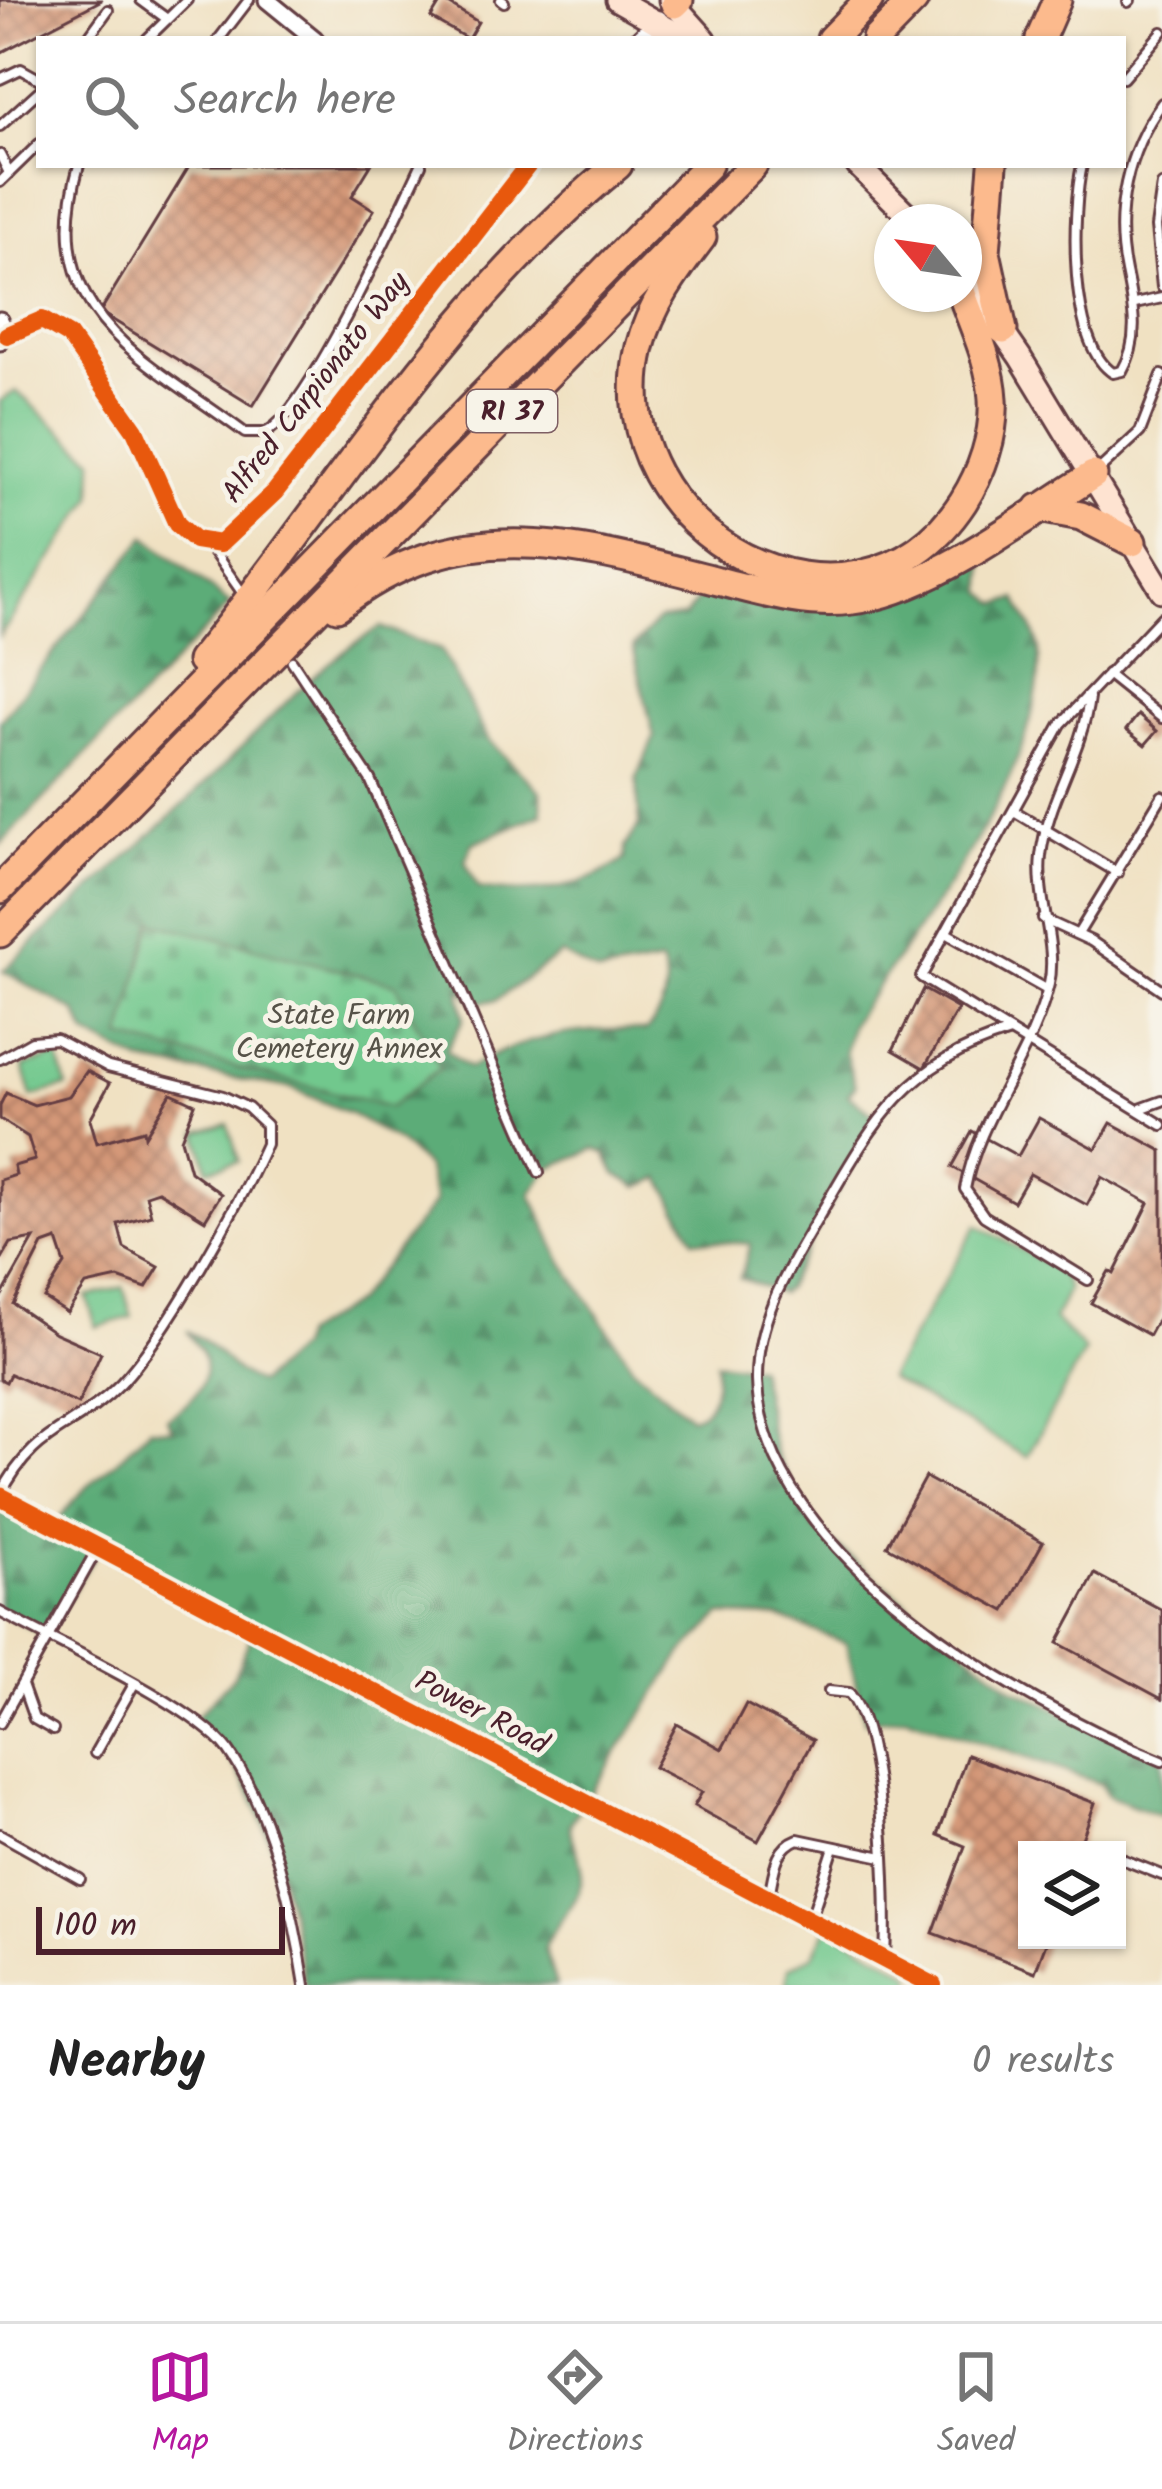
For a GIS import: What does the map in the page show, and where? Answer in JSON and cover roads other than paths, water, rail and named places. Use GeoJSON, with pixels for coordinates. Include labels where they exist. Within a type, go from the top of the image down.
{"type":"FeatureCollection","features":[{"type":"Feature","properties":{"kind":"highway"},"geometry":{"type":"LineString","coordinates":[[834,36],[869,0]]}},
{"type":"Feature","properties":{"kind":"highway"},"geometry":{"type":"LineString","coordinates":[[879,36],[914,0]]}},
{"type":"Feature","properties":{"kind":"highway"},"geometry":{"type":"LineString","coordinates":[[1041,36],[1057,0]]}},
{"type":"Feature","properties":{"kind":"highway"},"geometry":{"type":"LineString","coordinates":[[80,807],[219,639],[343,470],[489,293],[557,218],[615,168]]}},
{"type":"Feature","properties":{"kind":"highway","name":"RI 37"},"geometry":{"type":"LineString","coordinates":[[0,889],[705,168]]}},
{"type":"Feature","properties":{"kind":"highway","name":"RI 37"},"geometry":{"type":"LineString","coordinates":[[0,934],[281,659],[752,168]]}},
{"type":"Feature","properties":{"kind":"highway"},"geometry":{"type":"LineString","coordinates":[[753,168],[663,292],[638,361],[640,420],[658,476],[680,509],[724,548],[773,571],[846,575],[902,557],[948,523],[978,473],[992,419],[990,380],[968,312]]}},
{"type":"Feature","properties":{"kind":"highway"},"geometry":{"type":"LineString","coordinates":[[994,168],[986,252],[1003,330]]}},
{"type":"Feature","properties":{"kind":"highway"},"geometry":{"type":"LineString","coordinates":[[281,659],[370,583],[466,546],[570,544],[769,594],[831,602],[898,589],[1093,475]]}},
{"type":"Feature","properties":{"kind":"highway"},"geometry":{"type":"LineString","coordinates":[[1039,508],[1082,516],[1132,542]]}},
{"type":"Feature","properties":{"kind":"main road"},"geometry":{"type":"LineString","coordinates":[[616,0],[663,13],[700,36]]}},
{"type":"Feature","properties":{"kind":"main road"},"geometry":{"type":"LineString","coordinates":[[663,13],[683,36]]}},
{"type":"Feature","properties":{"kind":"main road"},"geometry":{"type":"LineString","coordinates":[[860,168],[897,204]]}},
{"type":"Feature","properties":{"kind":"main road"},"geometry":{"type":"LineString","coordinates":[[982,301],[1162,591]]}},
{"type":"Feature","properties":{"kind":"street"},"geometry":{"type":"LineString","coordinates":[[267,0],[311,36]]}},
{"type":"Feature","properties":{"kind":"street","name":"Alfred Carpionato Way"},"geometry":{"type":"LineString","coordinates":[[208,544],[230,539],[262,507],[526,168]]}},
{"type":"Feature","properties":{"kind":"street"},"geometry":{"type":"LineString","coordinates":[[2,332],[41,320],[64,330],[142,442],[177,524],[208,544]]}},
{"type":"Feature","properties":{"kind":"street","name":"Power Road"},"geometry":{"type":"LineString","coordinates":[[0,1496],[933,1985]]}},
{"type":"Feature","properties":{"kind":"lane"},"geometry":{"type":"LineString","coordinates":[[125,1],[138,0],[167,19]]}},
{"type":"Feature","properties":{"kind":"lane"},"geometry":{"type":"LineString","coordinates":[[150,36],[187,0]]}},
{"type":"Feature","properties":{"kind":"lane"},"geometry":{"type":"LineString","coordinates":[[221,36],[249,0]]}},
{"type":"Feature","properties":{"kind":"lane"},"geometry":{"type":"LineString","coordinates":[[88,36],[98,16],[108,10]]}},
{"type":"Feature","properties":{"kind":"lane"},"geometry":{"type":"LineString","coordinates":[[1126,74],[1162,32]]}},
{"type":"Feature","properties":{"kind":"lane"},"geometry":{"type":"LineString","coordinates":[[0,79],[21,69],[36,77]]}},
{"type":"Feature","properties":{"kind":"lane"},"geometry":{"type":"LineString","coordinates":[[0,126],[36,94]]}},
{"type":"Feature","properties":{"kind":"lane"},"geometry":{"type":"LineString","coordinates":[[1081,168],[1074,207],[1075,258],[1094,344],[1113,373],[1122,371],[1130,358],[1135,304],[1125,269],[1122,207],[1130,160],[1162,103]]}},
{"type":"Feature","properties":{"kind":"lane"},"geometry":{"type":"LineString","coordinates":[[0,182],[36,147]]}},
{"type":"Feature","properties":{"kind":"lane"},"geometry":{"type":"LineString","coordinates":[[0,155],[10,173]]}},
{"type":"Feature","properties":{"kind":"lane"},"geometry":{"type":"LineString","coordinates":[[79,168],[68,244],[88,307],[127,346],[245,433],[263,433],[278,423],[356,303],[420,168]]}},
{"type":"Feature","properties":{"kind":"lane"},"geometry":{"type":"LineString","coordinates":[[1162,185],[1156,227],[1162,287]]}},
{"type":"Feature","properties":{"kind":"lane"},"geometry":{"type":"LineString","coordinates":[[1135,304],[1162,298]]}},
{"type":"Feature","properties":{"kind":"lane"},"geometry":{"type":"LineString","coordinates":[[1093,475],[1135,438],[1162,375]]}},
{"type":"Feature","properties":{"kind":"lane"},"geometry":{"type":"LineString","coordinates":[[208,544],[242,591]]}},
{"type":"Feature","properties":{"kind":"lane"},"geometry":{"type":"LineString","coordinates":[[1162,617],[1061,724],[921,977],[1162,1125]]}},
{"type":"Feature","properties":{"kind":"lane"},"geometry":{"type":"LineString","coordinates":[[281,659],[370,779],[539,1172]]}},
{"type":"Feature","properties":{"kind":"lane"},"geometry":{"type":"LineString","coordinates":[[1107,674],[1162,718]]}},
{"type":"Feature","properties":{"kind":"lane"},"geometry":{"type":"LineString","coordinates":[[1088,1280],[984,1216],[965,1189],[970,1167],[1047,990],[1051,959],[1038,898],[1045,831],[1085,729],[1089,697]]}},
{"type":"Feature","properties":{"kind":"lane"},"geometry":{"type":"LineString","coordinates":[[1078,934],[1161,799]]}},
{"type":"Feature","properties":{"kind":"lane"},"geometry":{"type":"LineString","coordinates":[[1014,811],[1118,873]]}},
{"type":"Feature","properties":{"kind":"lane"},"geometry":{"type":"LineString","coordinates":[[1042,919],[1078,934],[1162,990]]}},
{"type":"Feature","properties":{"kind":"lane"},"geometry":{"type":"LineString","coordinates":[[948,934],[1047,990]]}},
{"type":"Feature","properties":{"kind":"lane"},"geometry":{"type":"LineString","coordinates":[[1010,1032],[973,1043],[916,1080],[874,1120],[768,1306],[757,1378],[761,1418],[778,1466],[808,1520],[851,1563],[1012,1687],[1162,1761]]}},
{"type":"Feature","properties":{"kind":"lane"},"geometry":{"type":"LineString","coordinates":[[0,1059],[32,1041],[74,1045],[108,1067],[248,1108],[266,1125],[266,1144],[129,1373],[92,1407],[43,1436],[14,1469],[0,1496]]}},
{"type":"Feature","properties":{"kind":"lane"},"geometry":{"type":"LineString","coordinates":[[1139,1109],[1162,1101]]}},
{"type":"Feature","properties":{"kind":"lane"},"geometry":{"type":"LineString","coordinates":[[0,1723],[99,1546]]}},
{"type":"Feature","properties":{"kind":"lane"},"geometry":{"type":"LineString","coordinates":[[0,1612],[191,1720],[229,1752],[262,1821],[286,1894],[304,1985]]}},
{"type":"Feature","properties":{"kind":"lane"},"geometry":{"type":"LineString","coordinates":[[21,1683],[34,1719],[52,1730]]}},
{"type":"Feature","properties":{"kind":"lane"},"geometry":{"type":"LineString","coordinates":[[95,1753],[133,1686]]}},
{"type":"Feature","properties":{"kind":"lane"},"geometry":{"type":"LineString","coordinates":[[829,1691],[849,1693],[857,1702],[874,1768],[883,1857],[885,1958]]}},
{"type":"Feature","properties":{"kind":"lane"},"geometry":{"type":"LineString","coordinates":[[0,1834],[80,1879]]}},
{"type":"Feature","properties":{"kind":"lane"},"geometry":{"type":"LineString","coordinates":[[769,1896],[786,1844],[797,1839],[883,1857]]}},
{"type":"Feature","properties":{"kind":"lane"},"geometry":{"type":"LineString","coordinates":[[811,1918],[834,1847]]}},
{"type":"Feature","properties":{"kind":"lane"},"geometry":{"type":"LineString","coordinates":[[1126,1861],[1162,1875]]}},
{"type":"Feature","properties":{"kind":"park label","name":"State Farm Cemetery Annex"},"geometry":{"type":"Point","coordinates":[339,1031]}}]}
